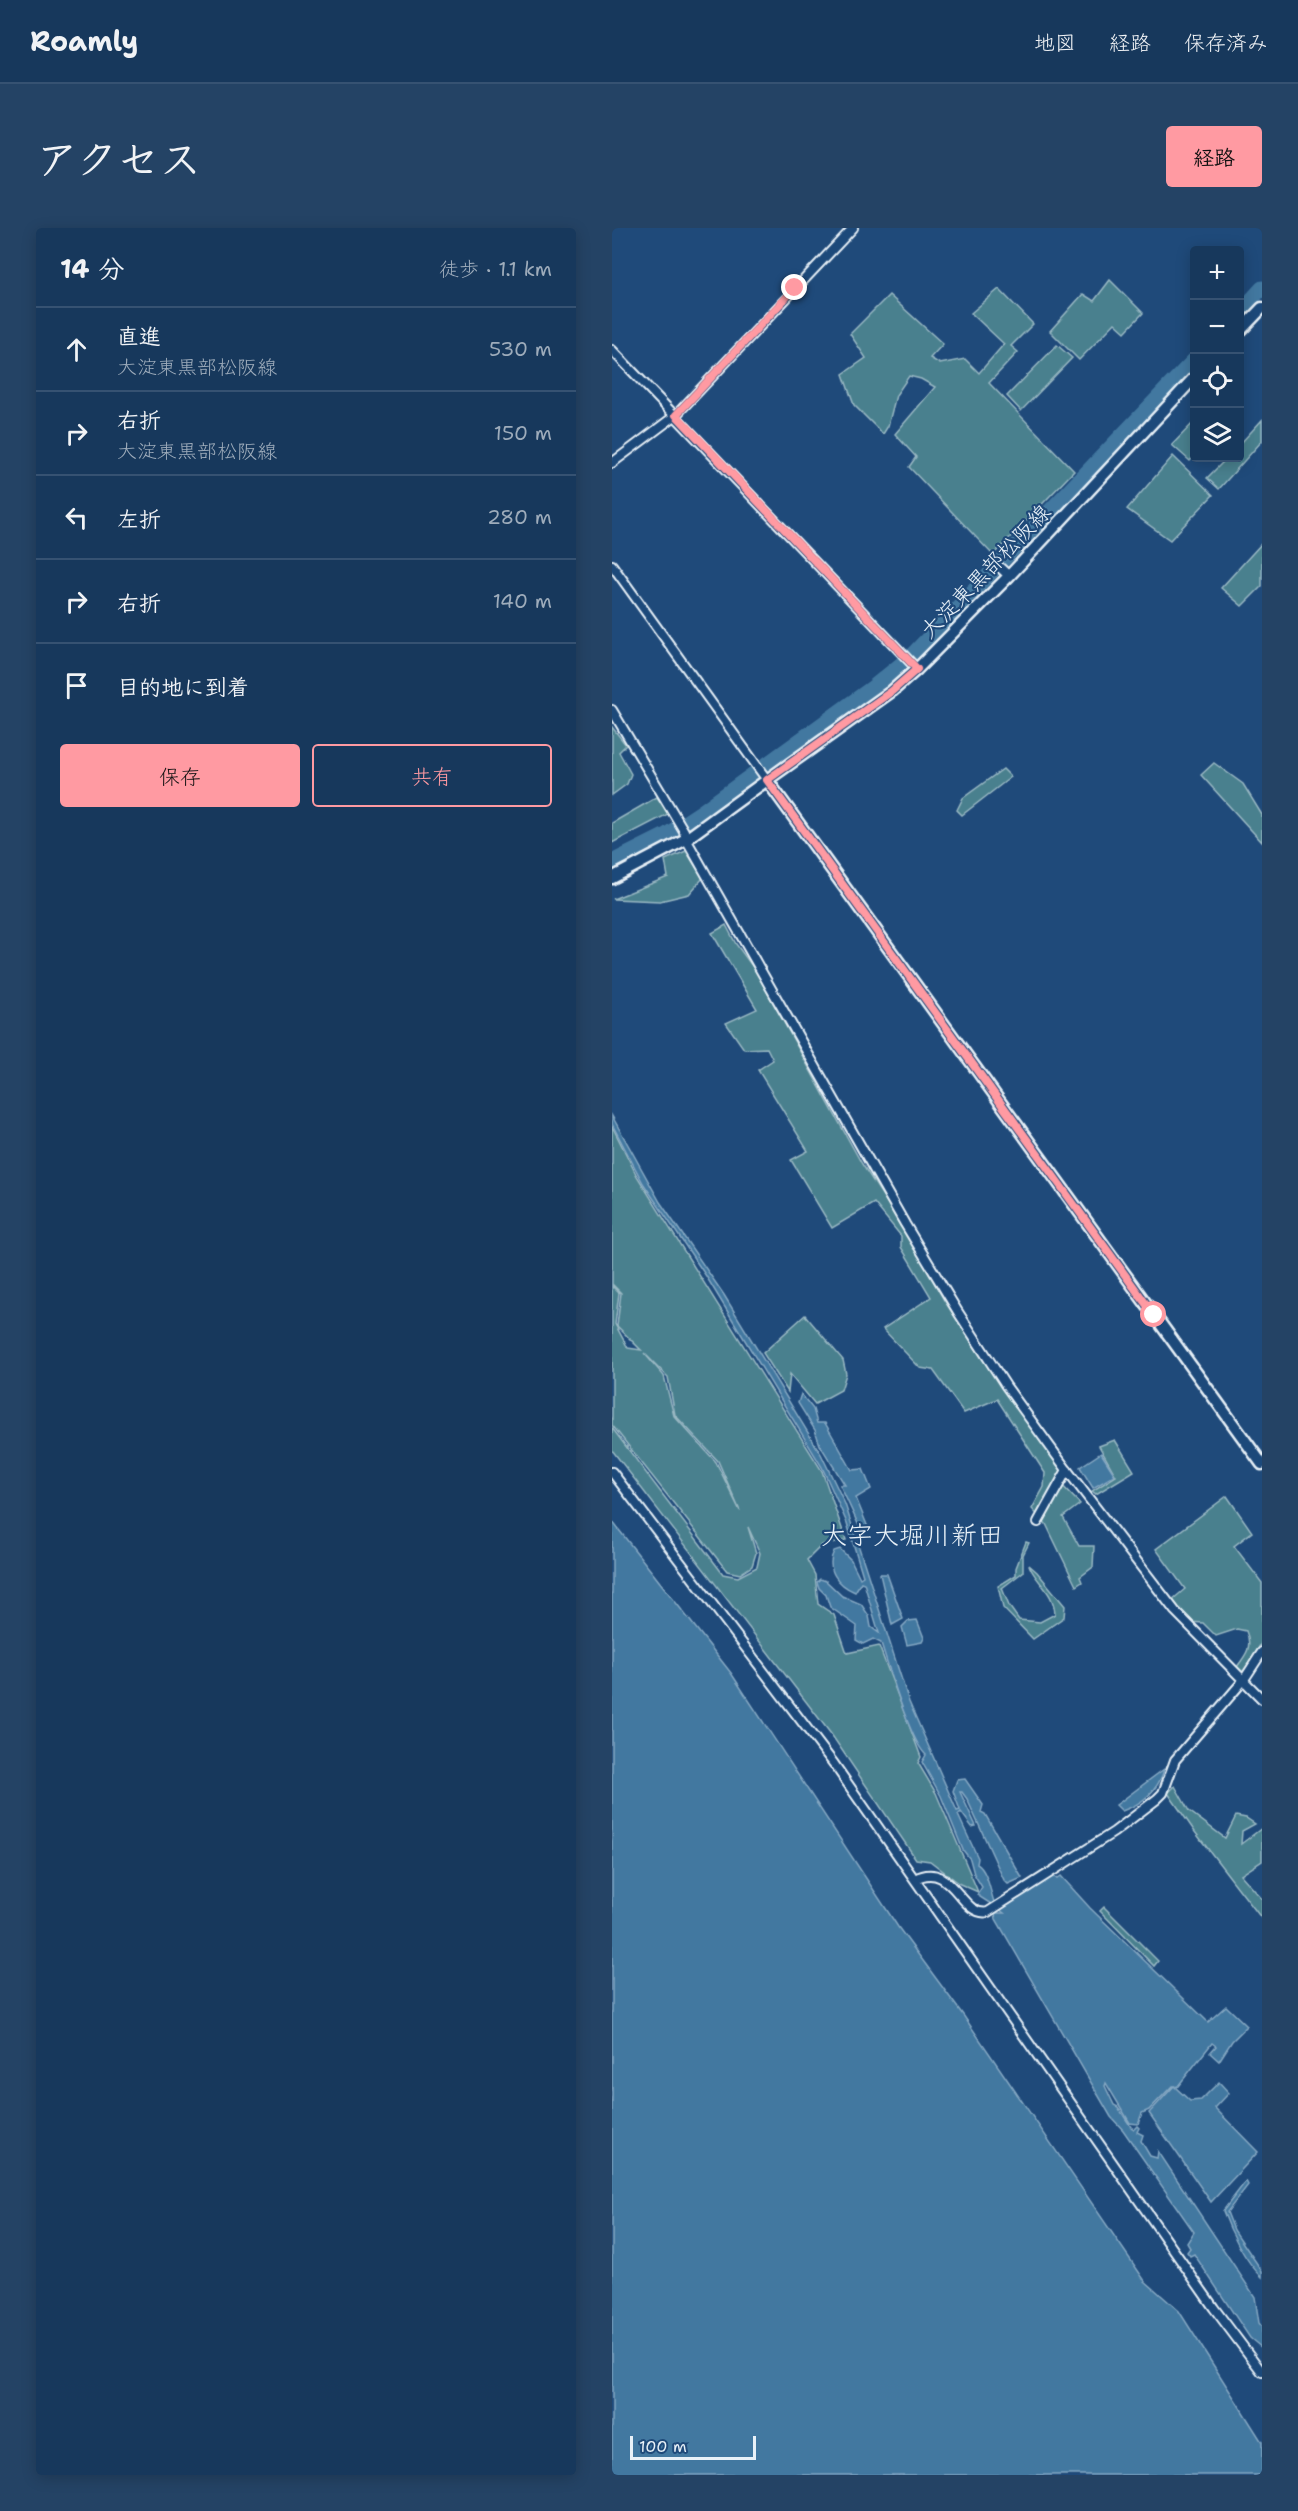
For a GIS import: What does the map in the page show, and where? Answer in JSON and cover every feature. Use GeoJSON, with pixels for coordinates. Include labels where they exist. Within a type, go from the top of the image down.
{"type":"FeatureCollection","features":[{"type":"Feature","properties":{"kind":"main road"},"geometry":{"type":"LineString","coordinates":[[1244,326],[1262,308]]}},
{"type":"Feature","properties":{"kind":"main road","name":"大淀東黒部松阪線"},"geometry":{"type":"LineString","coordinates":[[612,878],[685,835],[765,777],[892,691],[1190,382]]}},
{"type":"Feature","properties":{"kind":"main road"},"geometry":{"type":"LineString","coordinates":[[765,777],[1262,1464]]}},
{"type":"Feature","properties":{"kind":"street"},"geometry":{"type":"LineString","coordinates":[[612,463],[676,415],[853,228]]}},
{"type":"Feature","properties":{"kind":"street"},"geometry":{"type":"LineString","coordinates":[[612,350],[915,666]]}},
{"type":"Feature","properties":{"kind":"street"},"geometry":{"type":"LineString","coordinates":[[994,562],[1006,574]]}},
{"type":"Feature","properties":{"kind":"street"},"geometry":{"type":"LineString","coordinates":[[612,565],[765,777]]}},
{"type":"Feature","properties":{"kind":"street"},"geometry":{"type":"LineString","coordinates":[[612,710],[678,822],[879,1180],[958,1312],[1006,1386],[1175,1611],[1262,1699]]}},
{"type":"Feature","properties":{"kind":"street"},"geometry":{"type":"LineString","coordinates":[[1038,1522],[1067,1470]]}},
{"type":"Feature","properties":{"kind":"street"},"geometry":{"type":"LineString","coordinates":[[612,1472],[791,1705],[915,1878],[1208,2299],[1262,2372]]}},
{"type":"Feature","properties":{"kind":"street"},"geometry":{"type":"LineString","coordinates":[[915,1878],[922,1875],[937,1877],[953,1886],[977,1912],[988,1912],[1114,1832],[1163,1792],[1175,1761],[1243,1681],[1262,1652]]}},
{"type":"Feature","properties":{"kind":"green space"},"geometry":{"type":"Polygon","coordinates":[[[1110,280],[1143,313],[1125,332],[1115,323],[1079,360],[1050,331],[1083,294],[1094,301],[1110,280]]]}},
{"type":"Feature","properties":{"kind":"green space"},"geometry":{"type":"Polygon","coordinates":[[[999,289],[1033,324],[1011,346],[1018,352],[989,383],[1074,471],[993,555],[909,467],[916,457],[895,434],[935,387],[921,379],[909,376],[896,395],[888,426],[883,434],[854,405],[843,374],[866,358],[850,334],[889,295],[943,344],[930,358],[940,364],[965,359],[979,373],[1004,344],[971,313],[999,289]]]}},
{"type":"Feature","properties":{"kind":"green space"},"geometry":{"type":"Polygon","coordinates":[[[1057,345],[1072,358],[1021,411],[1007,396],[1057,345]]]}},
{"type":"Feature","properties":{"kind":"green space"},"geometry":{"type":"Polygon","coordinates":[[[1262,420],[1262,441],[1244,461],[1244,440],[1262,420]]]}},
{"type":"Feature","properties":{"kind":"green space"},"geometry":{"type":"Polygon","coordinates":[[[1190,426],[1190,461],[1172,445],[1190,426]]]}},
{"type":"Feature","properties":{"kind":"green space"},"geometry":{"type":"Polygon","coordinates":[[[1173,456],[1213,495],[1170,540],[1127,509],[1173,456]]]}},
{"type":"Feature","properties":{"kind":"green space"},"geometry":{"type":"Polygon","coordinates":[[[1223,462],[1243,462],[1219,489],[1207,478],[1223,462]]]}},
{"type":"Feature","properties":{"kind":"green space"},"geometry":{"type":"Polygon","coordinates":[[[1262,543],[1262,586],[1242,606],[1221,588],[1262,543]]]}},
{"type":"Feature","properties":{"kind":"green space"},"geometry":{"type":"Polygon","coordinates":[[[612,727],[626,745],[619,752],[631,774],[627,784],[612,795],[612,727]]]}},
{"type":"Feature","properties":{"kind":"green space"},"geometry":{"type":"Polygon","coordinates":[[[1214,763],[1243,784],[1262,815],[1262,842],[1201,775],[1214,763]]]}},
{"type":"Feature","properties":{"kind":"green space"},"geometry":{"type":"Polygon","coordinates":[[[1003,769],[1011,777],[962,815],[957,810],[963,798],[1003,769]]]}},
{"type":"Feature","properties":{"kind":"green space"},"geometry":{"type":"Polygon","coordinates":[[[657,797],[668,814],[612,843],[612,823],[657,797]]]}},
{"type":"Feature","properties":{"kind":"green space"},"geometry":{"type":"Polygon","coordinates":[[[686,851],[703,878],[689,894],[660,901],[613,899],[668,877],[665,860],[686,851]]]}},
{"type":"Feature","properties":{"kind":"green space"},"geometry":{"type":"Polygon","coordinates":[[[726,925],[736,944],[755,970],[862,1164],[901,1224],[944,1300],[982,1358],[1062,1469],[1057,1480],[1080,1504],[1063,1517],[1079,1546],[1094,1546],[1093,1567],[1080,1577],[1082,1582],[1076,1586],[1046,1524],[1032,1509],[1044,1487],[1045,1473],[997,1399],[964,1413],[933,1370],[920,1368],[883,1329],[931,1297],[901,1247],[901,1236],[874,1203],[832,1228],[791,1160],[808,1151],[758,1070],[773,1060],[767,1048],[744,1049],[726,1023],[757,1009],[712,933],[726,925]]]}},
{"type":"Feature","properties":{"kind":"green space"},"geometry":{"type":"Polygon","coordinates":[[[612,1126],[637,1176],[822,1471],[846,1540],[822,1545],[807,1560],[815,1575],[818,1604],[834,1615],[847,1653],[879,1646],[921,1757],[918,1763],[936,1793],[978,1892],[960,1884],[930,1861],[916,1859],[831,1734],[612,1450],[612,1428],[723,1574],[738,1577],[757,1567],[760,1553],[748,1527],[756,1553],[752,1566],[740,1574],[727,1571],[612,1425],[612,1286],[619,1293],[615,1324],[628,1348],[641,1350],[617,1326],[621,1293],[612,1284],[612,1126]],[[644,1353],[664,1376],[674,1416],[716,1462],[740,1511],[718,1461],[675,1415],[668,1377],[644,1353]]]}},
{"type":"Feature","properties":{"kind":"green space"},"geometry":{"type":"Polygon","coordinates":[[[805,1315],[843,1360],[846,1374],[841,1390],[815,1404],[790,1374],[788,1392],[763,1353],[805,1315]]]}},
{"type":"Feature","properties":{"kind":"green space"},"geometry":{"type":"Polygon","coordinates":[[[1115,1440],[1134,1471],[1096,1494],[1092,1491],[1116,1476],[1099,1446],[1115,1440]]]}},
{"type":"Feature","properties":{"kind":"green space"},"geometry":{"type":"Polygon","coordinates":[[[1227,1496],[1252,1532],[1234,1546],[1262,1583],[1262,1642],[1242,1675],[1236,1668],[1249,1646],[1246,1631],[1237,1629],[1216,1636],[1203,1623],[1190,1622],[1172,1600],[1185,1589],[1156,1549],[1227,1496]]]}},
{"type":"Feature","properties":{"kind":"green space"},"geometry":{"type":"Polygon","coordinates":[[[1026,1542],[1029,1543],[1023,1555],[1023,1572],[1002,1588],[1009,1606],[1019,1620],[1040,1622],[1055,1614],[1052,1599],[1029,1565],[1065,1606],[1064,1617],[1033,1639],[1003,1608],[998,1586],[1016,1575],[1016,1568],[1026,1542]]]}},
{"type":"Feature","properties":{"kind":"green space"},"geometry":{"type":"Polygon","coordinates":[[[1175,1786],[1189,1811],[1225,1838],[1236,1816],[1246,1818],[1255,1824],[1242,1831],[1241,1844],[1262,1828],[1262,1861],[1241,1875],[1262,1899],[1262,1919],[1168,1793],[1175,1786]]]}},
{"type":"Feature","properties":{"kind":"green space"},"geometry":{"type":"Polygon","coordinates":[[[1104,1907],[1158,1961],[1154,1966],[1100,1911],[1104,1907]]]}},
{"type":"Feature","properties":{"kind":"water"},"geometry":{"type":"Polygon","coordinates":[[[612,1116],[660,1202],[724,1295],[821,1454],[845,1504],[909,1702],[957,1811],[960,1810],[953,1791],[957,1780],[965,1779],[983,1805],[981,1812],[985,1814],[1022,1878],[1008,1884],[1004,1880],[967,1799],[960,1792],[976,1826],[972,1827],[961,1812],[958,1815],[978,1858],[977,1864],[988,1881],[994,1902],[991,1904],[977,1895],[982,1887],[974,1874],[970,1859],[963,1850],[941,1796],[922,1762],[926,1755],[913,1735],[881,1643],[873,1639],[863,1644],[856,1640],[857,1626],[830,1607],[826,1595],[819,1588],[817,1582],[820,1579],[826,1581],[842,1596],[861,1604],[869,1616],[871,1627],[879,1633],[864,1583],[861,1582],[855,1592],[843,1585],[832,1570],[834,1551],[840,1549],[851,1560],[860,1578],[863,1576],[847,1523],[822,1467],[706,1276],[643,1183],[612,1124],[612,1116]]]}},
{"type":"Feature","properties":{"kind":"water"},"geometry":{"type":"Polygon","coordinates":[[[801,1394],[813,1409],[817,1423],[825,1423],[852,1470],[863,1469],[871,1489],[856,1498],[869,1530],[860,1528],[840,1485],[845,1485],[798,1403],[801,1394]]]}},
{"type":"Feature","properties":{"kind":"water"},"geometry":{"type":"Polygon","coordinates":[[[1101,1453],[1115,1475],[1093,1488],[1080,1467],[1101,1453]]]}},
{"type":"Feature","properties":{"kind":"water"},"geometry":{"type":"Polygon","coordinates":[[[612,1521],[731,1673],[898,1927],[963,2015],[1145,2281],[1179,2311],[1262,2442],[1262,2475],[612,2475],[612,1521]]]}},
{"type":"Feature","properties":{"kind":"water"},"geometry":{"type":"Polygon","coordinates":[[[880,1574],[887,1574],[903,1619],[892,1625],[880,1574]]]}},
{"type":"Feature","properties":{"kind":"water"},"geometry":{"type":"Polygon","coordinates":[[[917,1620],[924,1638],[922,1642],[907,1645],[902,1627],[908,1621],[917,1620]]]}},
{"type":"Feature","properties":{"kind":"water"},"geometry":{"type":"Polygon","coordinates":[[[1164,1769],[1154,1790],[1143,1800],[1122,1811],[1116,1805],[1164,1769]]]}},
{"type":"Feature","properties":{"kind":"water"},"geometry":{"type":"Polygon","coordinates":[[[1053,1876],[1057,1879],[1061,1876],[1090,1908],[1208,2022],[1226,2006],[1247,2026],[1232,2041],[1219,2061],[1210,2053],[1216,2046],[1212,2043],[1175,2087],[1190,2101],[1201,2100],[1219,2082],[1229,2093],[1215,2108],[1258,2152],[1211,2202],[1149,2113],[1174,2086],[1149,2110],[1142,2113],[1138,2124],[1130,2123],[1106,2083],[1105,2086],[1114,2105],[1118,2107],[1131,2127],[1139,2128],[1137,2132],[1143,2135],[1141,2141],[1150,2156],[1157,2158],[1158,2151],[1255,2297],[1259,2323],[1262,2327],[1262,2348],[1250,2338],[1194,2254],[1190,2256],[1187,2252],[1190,2248],[1187,2243],[1194,2232],[1123,2130],[1111,2117],[996,1919],[995,1913],[1004,1913],[999,1909],[1053,1876]]]}},
{"type":"Feature","properties":{"kind":"water"},"geometry":{"type":"Polygon","coordinates":[[[1246,2181],[1248,2185],[1227,2212],[1234,2230],[1262,2271],[1262,2277],[1239,2246],[1223,2211],[1246,2181]]]}},
{"type":"Feature","properties":{"kind":"waterway"},"geometry":{"type":"LineString","coordinates":[[1244,308],[1262,288]]}},
{"type":"Feature","properties":{"kind":"waterway"},"geometry":{"type":"LineString","coordinates":[[612,862],[666,835],[701,812],[873,687],[911,656],[1190,364]]}},
{"type":"Feature","properties":{"kind":"district","name":"大字大堀川新田"},"geometry":{"type":"Point","coordinates":[912,1535]}},
{"type":"Feature","properties":{"kind":"route"},"geometry":{"type":"LineString","coordinates":[[795,288],[676,415],[917,669],[892,691],[767,780],[1154,1315]]}}]}
